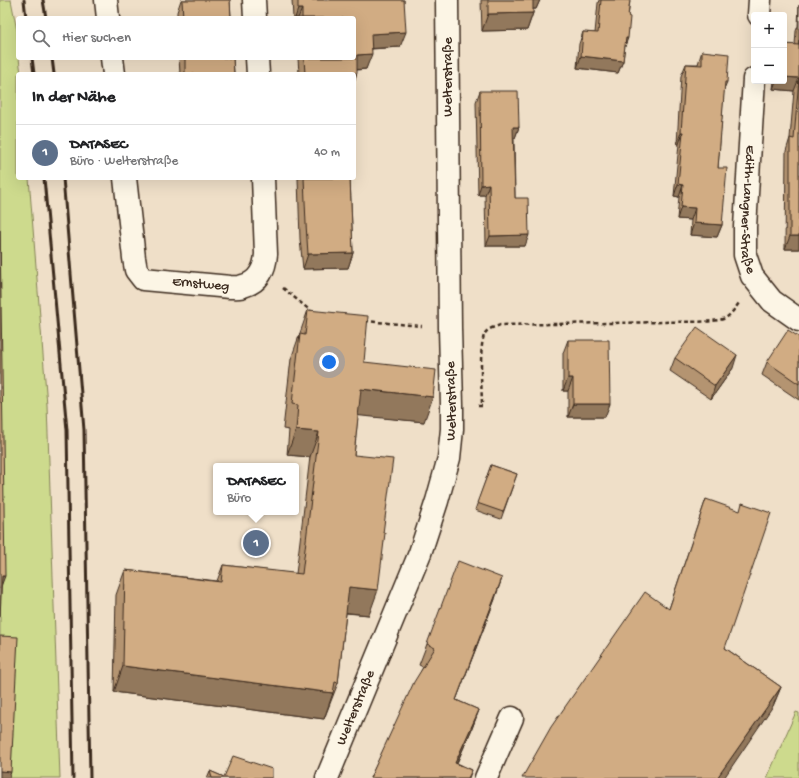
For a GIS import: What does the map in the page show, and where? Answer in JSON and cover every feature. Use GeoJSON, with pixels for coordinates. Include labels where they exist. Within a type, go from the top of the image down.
{"type":"FeatureCollection","features":[{"type":"Feature","properties":{"kind":"street"},"geometry":{"type":"LineString","coordinates":[[106,0],[108,16]]}},
{"type":"Feature","properties":{"kind":"street"},"geometry":{"type":"LineString","coordinates":[[254,0],[255,16]]}},
{"type":"Feature","properties":{"kind":"street","name":"Welterstraße"},"geometry":{"type":"LineString","coordinates":[[327,778],[420,553],[449,458],[452,429],[452,405],[447,0]]}},
{"type":"Feature","properties":{"kind":"street"},"geometry":{"type":"LineString","coordinates":[[759,12],[760,0]]}},
{"type":"Feature","properties":{"kind":"street"},"geometry":{"type":"LineString","coordinates":[[112,60],[114,72]]}},
{"type":"Feature","properties":{"kind":"street"},"geometry":{"type":"LineString","coordinates":[[257,60],[258,72]]}},
{"type":"Feature","properties":{"kind":"street","name":"Edith-Langner-Straße"},"geometry":{"type":"LineString","coordinates":[[754,84],[745,227],[745,255],[752,276],[772,301],[799,320]]}},
{"type":"Feature","properties":{"kind":"street","name":"Ernstweg"},"geometry":{"type":"LineString","coordinates":[[125,180],[136,270],[143,279],[243,287],[254,281],[263,271]]}},
{"type":"Feature","properties":{"kind":"street"},"geometry":{"type":"LineString","coordinates":[[263,180],[266,263],[263,271]]}},
{"type":"Feature","properties":{"kind":"street"},"geometry":{"type":"LineString","coordinates":[[486,778],[512,718]]}},
{"type":"Feature","properties":{"kind":"path"},"geometry":{"type":"LineString","coordinates":[[263,271],[314,313]]}},
{"type":"Feature","properties":{"kind":"path"},"geometry":{"type":"LineString","coordinates":[[452,405],[482,406],[482,347],[484,336],[487,330],[500,325],[714,321],[726,317],[743,298]]}},
{"type":"Feature","properties":{"kind":"path"},"geometry":{"type":"LineString","coordinates":[[360,321],[450,328]]}},
{"type":"Feature","properties":{"kind":"green space"},"geometry":{"type":"Polygon","coordinates":[[[0,0],[11,0],[16,26],[16,60],[19,60],[21,72],[16,72],[16,180],[29,180],[47,405],[60,778],[5,778],[0,655],[0,0]]]}},
{"type":"Feature","properties":{"kind":"green space"},"geometry":{"type":"Polygon","coordinates":[[[796,712],[799,713],[799,778],[767,778],[796,712]]]}},
{"type":"Feature","properties":{"kind":"building"},"geometry":{"type":"Polygon","coordinates":[[[182,0],[230,0],[231,16],[183,16],[182,0]]]}},
{"type":"Feature","properties":{"kind":"building"},"geometry":{"type":"Polygon","coordinates":[[[298,0],[404,0],[406,32],[371,34],[372,54],[357,55],[357,73],[305,72],[304,60],[356,60],[356,16],[302,16],[302,9],[298,9],[298,0]]]}},
{"type":"Feature","properties":{"kind":"building"},"geometry":{"type":"Polygon","coordinates":[[[488,0],[533,0],[533,13],[488,14],[488,0]]]}},
{"type":"Feature","properties":{"kind":"building"},"geometry":{"type":"Polygon","coordinates":[[[601,0],[630,0],[628,38],[626,38],[623,61],[581,56],[583,32],[598,33],[601,0]]]}},
{"type":"Feature","properties":{"kind":"building"},"geometry":{"type":"Polygon","coordinates":[[[787,44],[799,45],[799,78],[787,77],[787,44]]]}},
{"type":"Feature","properties":{"kind":"building"},"geometry":{"type":"Polygon","coordinates":[[[702,51],[729,54],[727,82],[725,82],[718,168],[727,168],[722,225],[694,223],[695,208],[681,207],[683,185],[678,184],[683,132],[681,132],[686,64],[702,65],[702,51]]]}},
{"type":"Feature","properties":{"kind":"building"},"geometry":{"type":"Polygon","coordinates":[[[185,60],[233,60],[234,72],[185,72],[185,60]]]}},
{"type":"Feature","properties":{"kind":"building"},"geometry":{"type":"Polygon","coordinates":[[[799,78],[799,236],[790,236],[790,138],[794,139],[799,78]]]}},
{"type":"Feature","properties":{"kind":"building"},"geometry":{"type":"Polygon","coordinates":[[[480,91],[518,91],[519,127],[513,127],[515,198],[528,198],[529,235],[490,236],[489,184],[481,185],[480,91]]]}},
{"type":"Feature","properties":{"kind":"building"},"geometry":{"type":"Polygon","coordinates":[[[304,180],[350,180],[353,253],[308,254],[304,180]]]}},
{"type":"Feature","properties":{"kind":"building"},"geometry":{"type":"Polygon","coordinates":[[[0,230],[5,576],[2,576],[0,617],[0,230]]]}},
{"type":"Feature","properties":{"kind":"building"},"geometry":{"type":"Polygon","coordinates":[[[308,310],[368,316],[364,362],[436,370],[433,397],[361,389],[354,455],[393,459],[383,533],[385,533],[378,590],[349,587],[338,683],[335,682],[333,693],[123,666],[125,570],[221,582],[223,565],[302,574],[319,432],[296,430],[298,405],[292,404],[300,334],[305,335],[308,310]]]}},
{"type":"Feature","properties":{"kind":"building"},"geometry":{"type":"Polygon","coordinates":[[[697,327],[737,355],[715,386],[675,358],[697,327]]]}},
{"type":"Feature","properties":{"kind":"building"},"geometry":{"type":"Polygon","coordinates":[[[788,330],[799,337],[799,384],[767,362],[788,330]]]}},
{"type":"Feature","properties":{"kind":"building"},"geometry":{"type":"Polygon","coordinates":[[[568,340],[609,340],[610,404],[573,404],[573,378],[568,378],[568,340]]]}},
{"type":"Feature","properties":{"kind":"building"},"geometry":{"type":"Polygon","coordinates":[[[491,465],[517,474],[503,512],[477,503],[491,465]]]}},
{"type":"Feature","properties":{"kind":"building"},"geometry":{"type":"Polygon","coordinates":[[[706,499],[740,511],[742,503],[771,513],[725,648],[781,687],[717,778],[522,778],[551,727],[645,592],[669,609],[706,499]]]}},
{"type":"Feature","properties":{"kind":"building"},"geometry":{"type":"Polygon","coordinates":[[[458,561],[502,578],[456,700],[479,710],[455,763],[472,770],[468,778],[370,778],[414,682],[435,648],[427,644],[458,561]]]}},
{"type":"Feature","properties":{"kind":"building"},"geometry":{"type":"Polygon","coordinates":[[[0,636],[18,637],[11,772],[0,771],[0,636]]]}},
{"type":"Feature","properties":{"kind":"building"},"geometry":{"type":"Polygon","coordinates":[[[233,756],[272,769],[272,778],[212,778],[210,771],[224,777],[233,756]]]}},
{"type":"Feature","properties":{"kind":"railway"},"geometry":{"type":"LineString","coordinates":[[24,0],[26,16]]}},
{"type":"Feature","properties":{"kind":"railway"},"geometry":{"type":"LineString","coordinates":[[43,0],[46,16]]}},
{"type":"Feature","properties":{"kind":"railway"},"geometry":{"type":"LineString","coordinates":[[32,60],[34,72]]}},
{"type":"Feature","properties":{"kind":"railway"},"geometry":{"type":"LineString","coordinates":[[52,60],[54,72]]}},
{"type":"Feature","properties":{"kind":"railway"},"geometry":{"type":"LineString","coordinates":[[44,180],[67,430],[73,778]]}},
{"type":"Feature","properties":{"kind":"railway"},"geometry":{"type":"LineString","coordinates":[[63,180],[84,430],[90,778]]}},
{"type":"Feature","properties":{"kind":"place","name":"DATASEC"},"geometry":{"type":"Point","coordinates":[256,543]}}]}
